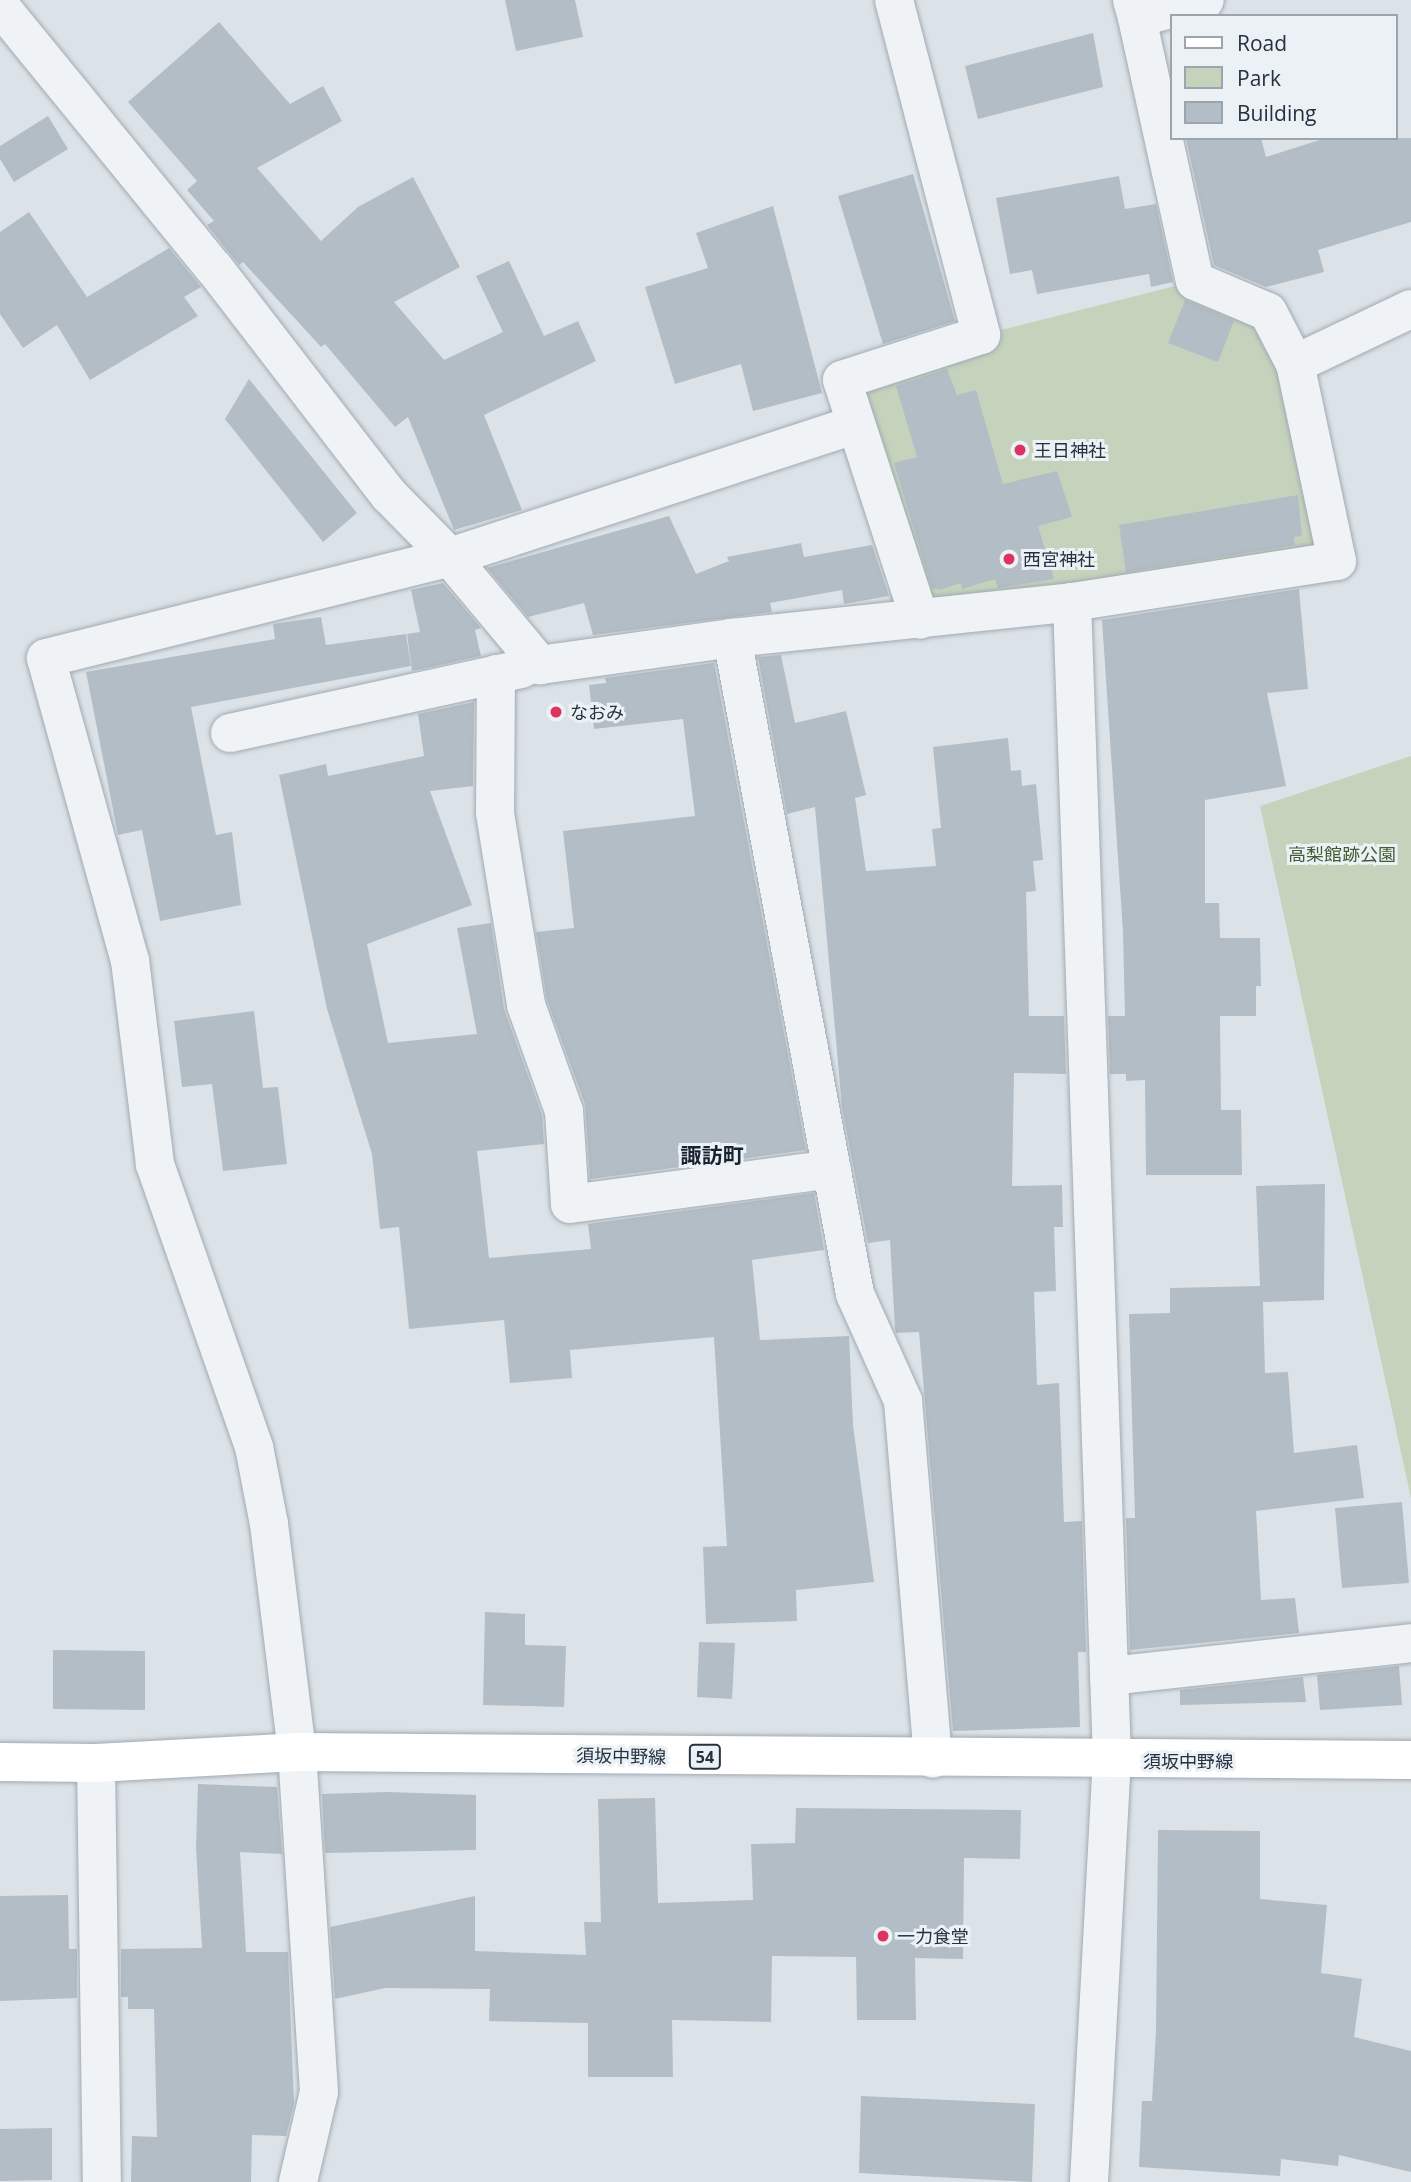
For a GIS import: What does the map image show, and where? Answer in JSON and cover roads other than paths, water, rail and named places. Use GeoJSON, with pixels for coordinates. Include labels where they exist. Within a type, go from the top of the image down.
{"type":"FeatureCollection","features":[{"type":"Feature","properties":{"kind":"main road","name":"須坂中野線"},"geometry":{"type":"LineString","coordinates":[[0,1762],[96,1763],[298,1752],[1112,1761],[1411,1760]]}},
{"type":"Feature","properties":{"kind":"street"},"geometry":{"type":"LineString","coordinates":[[894,0],[981,335],[842,380],[920,620]]}},
{"type":"Feature","properties":{"kind":"street"},"geometry":{"type":"LineString","coordinates":[[230,733],[540,665],[732,638],[1072,602],[1337,561],[1295,363],[1268,312],[1195,281],[1135,9],[1205,0]]}},
{"type":"Feature","properties":{"kind":"street"},"geometry":{"type":"LineString","coordinates":[[0,6],[214,268],[389,495],[450,557],[540,665]]}},
{"type":"Feature","properties":{"kind":"street"},"geometry":{"type":"LineString","coordinates":[[1295,363],[1411,309]]}},
{"type":"Feature","properties":{"kind":"street"},"geometry":{"type":"LineString","coordinates":[[298,2182],[319,2092],[298,1752],[269,1524],[254,1447],[155,1164],[130,961],[46,657],[450,557],[856,424]]}},
{"type":"Feature","properties":{"kind":"street"},"geometry":{"type":"LineString","coordinates":[[1072,602],[1112,1761],[1089,2182]]}},
{"type":"Feature","properties":{"kind":"street"},"geometry":{"type":"LineString","coordinates":[[732,638],[855,1294],[903,1401],[933,1759]]}},
{"type":"Feature","properties":{"kind":"street"},"geometry":{"type":"LineString","coordinates":[[496,674],[495,813],[526,1005],[564,1111],[570,1204],[832,1169]]}},
{"type":"Feature","properties":{"kind":"street"},"geometry":{"type":"LineString","coordinates":[[1109,1676],[1411,1643]]}},
{"type":"Feature","properties":{"kind":"street"},"geometry":{"type":"LineString","coordinates":[[96,1763],[102,2182]]}},
{"type":"Feature","properties":{"kind":"place","name":"王日神社"},"geometry":{"type":"Point","coordinates":[1020,450]}},
{"type":"Feature","properties":{"kind":"place","name":"西宮神社"},"geometry":{"type":"Point","coordinates":[1009,559]}},
{"type":"Feature","properties":{"kind":"place","name":"なおみ"},"geometry":{"type":"Point","coordinates":[556,712]}},
{"type":"Feature","properties":{"kind":"place","name":"一力食堂"},"geometry":{"type":"Point","coordinates":[883,1936]}},
{"type":"Feature","properties":{"kind":"district","name":"諏訪町"},"geometry":{"type":"Point","coordinates":[712,1155]}},
{"type":"Feature","properties":{"kind":"park label","name":"高梨館跡公園"},"geometry":{"type":"Point","coordinates":[1342,854]}}]}
